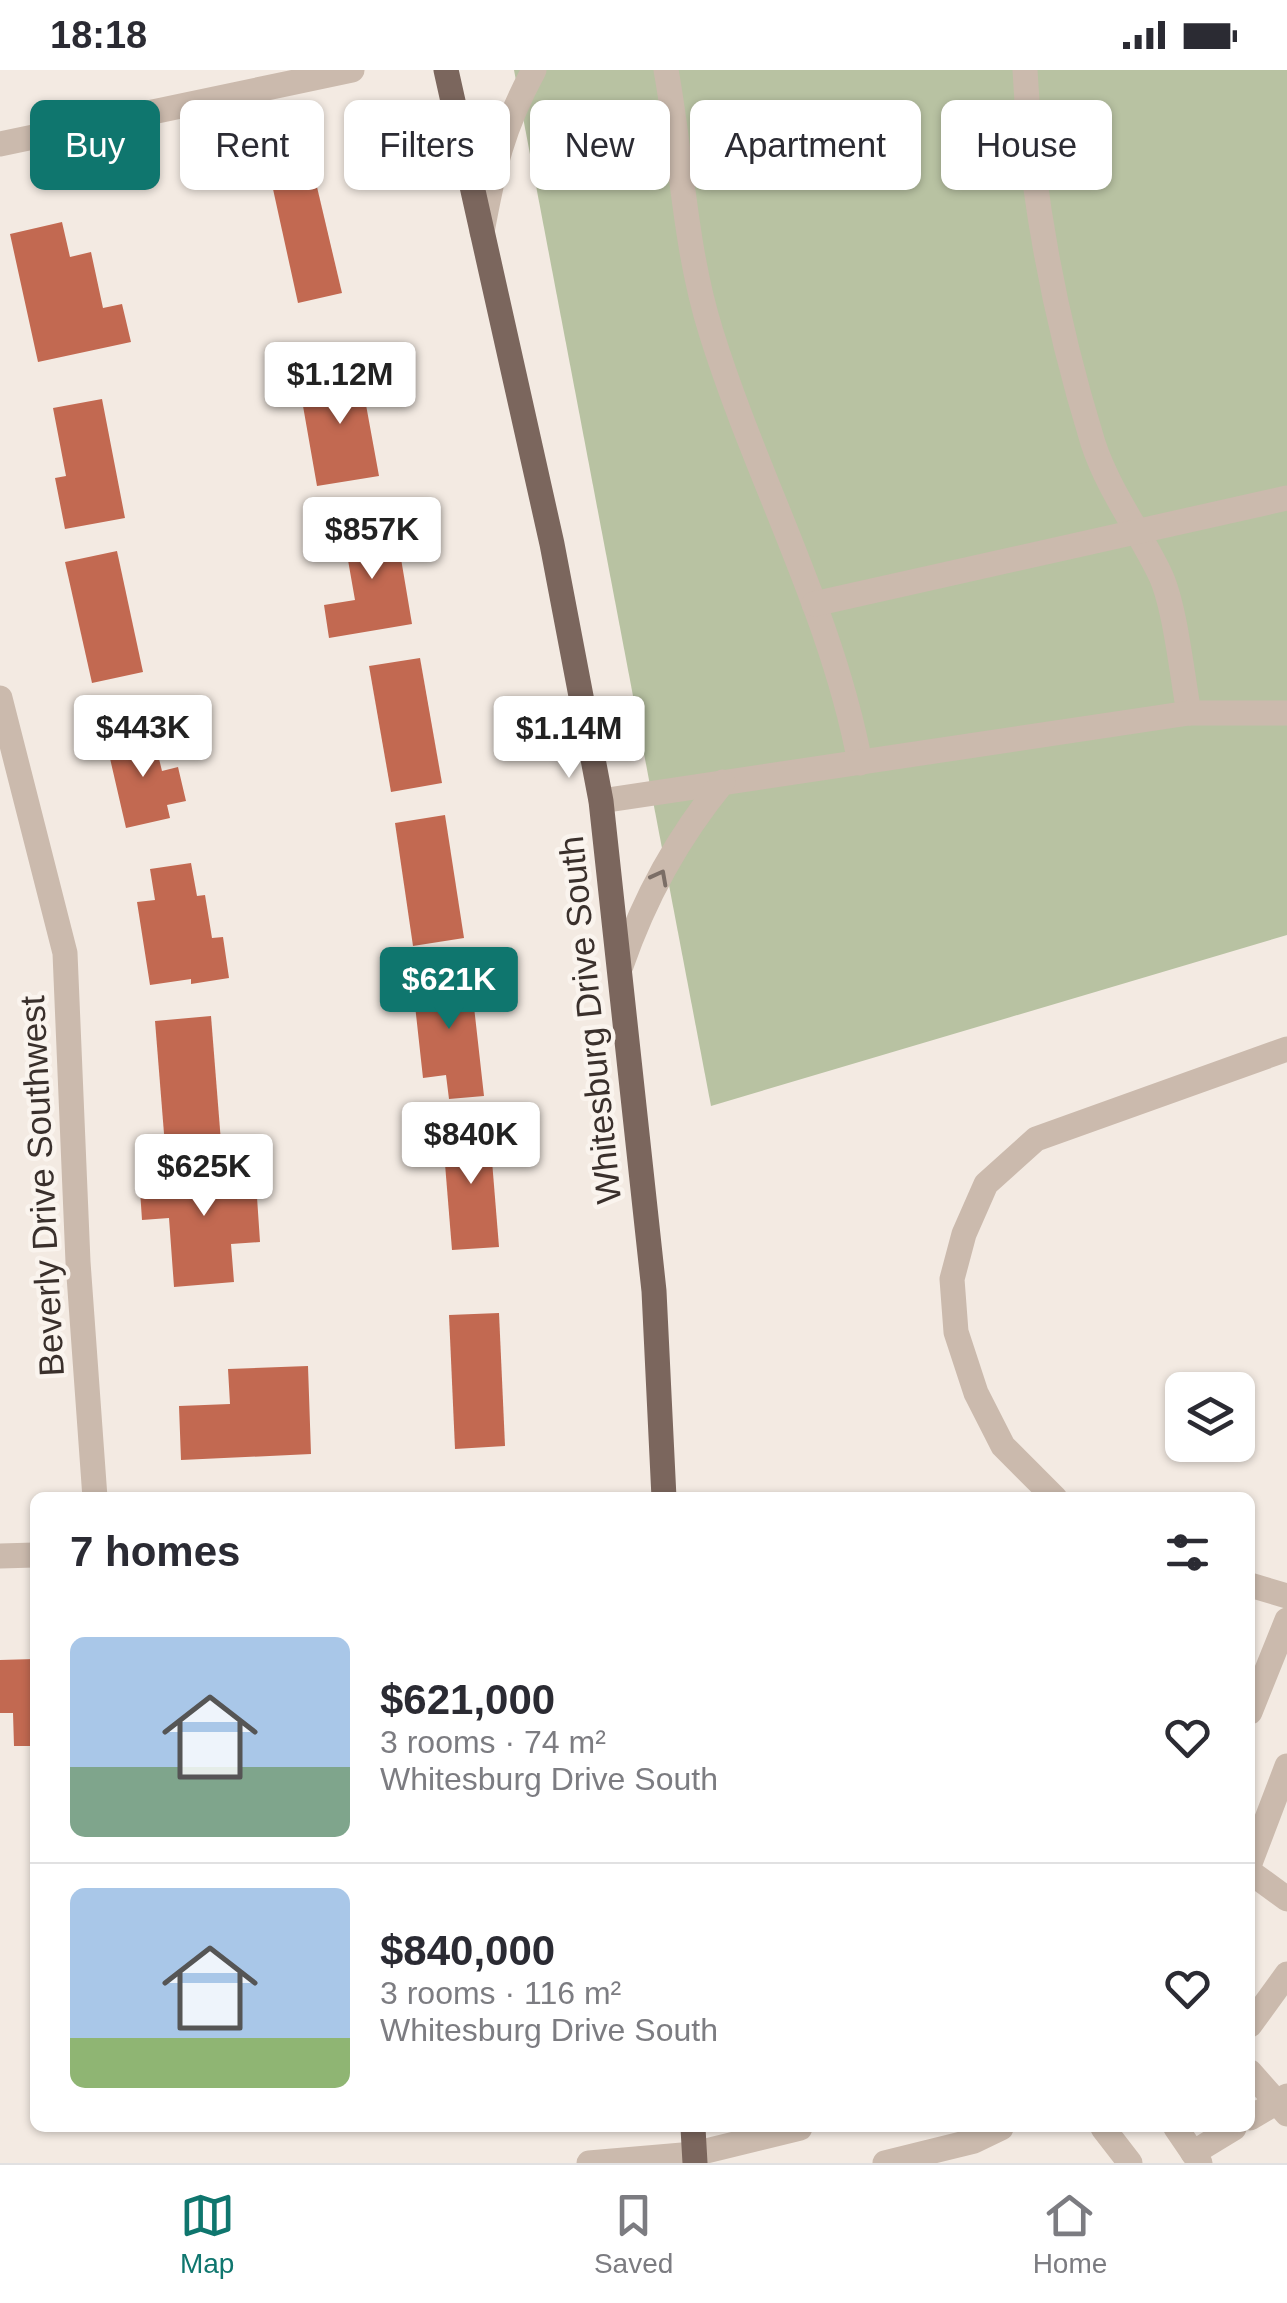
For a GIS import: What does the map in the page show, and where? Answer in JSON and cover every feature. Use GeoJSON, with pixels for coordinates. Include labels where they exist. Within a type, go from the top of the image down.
{"type":"FeatureCollection","features":[{"type":"Feature","properties":{"kind":"main road","name":"Whitesburg Drive South"},"geometry":{"type":"LineString","coordinates":[[446,70],[552,544],[601,801],[654,1291],[664,1492]]}},
{"type":"Feature","properties":{"kind":"main road"},"geometry":{"type":"LineString","coordinates":[[693,2132],[694,2158]]}},
{"type":"Feature","properties":{"kind":"street"},"geometry":{"type":"LineString","coordinates":[[0,144],[352,70]]}},
{"type":"Feature","properties":{"kind":"street"},"geometry":{"type":"LineString","coordinates":[[482,232],[496,158],[511,112],[534,70]]}},
{"type":"Feature","properties":{"kind":"street"},"geometry":{"type":"LineString","coordinates":[[666,70],[677,130],[686,226],[710,328],[744,429],[840,676],[860,762]]}},
{"type":"Feature","properties":{"kind":"street"},"geometry":{"type":"LineString","coordinates":[[1025,70],[1028,151],[1070,356],[1094,447],[1135,533],[1161,574],[1188,713]]}},
{"type":"Feature","properties":{"kind":"street"},"geometry":{"type":"LineString","coordinates":[[814,604],[1287,498]]}},
{"type":"Feature","properties":{"kind":"street","name":"Beverly Drive Southwest"},"geometry":{"type":"LineString","coordinates":[[1,711],[65,953],[78,1262],[95,1492]]}},
{"type":"Feature","properties":{"kind":"street"},"geometry":{"type":"LineString","coordinates":[[601,801],[1188,713],[1287,713]]}},
{"type":"Feature","properties":{"kind":"street"},"geometry":{"type":"LineString","coordinates":[[620,966],[656,883],[682,837],[722,782]]}},
{"type":"Feature","properties":{"kind":"street"},"geometry":{"type":"LineString","coordinates":[[1049,1492],[1003,1446],[976,1393],[956,1332],[952,1279],[964,1234],[986,1184],[1036,1139],[1287,1049]]}},
{"type":"Feature","properties":{"kind":"street"},"geometry":{"type":"LineString","coordinates":[[0,1556],[30,1554]]}},
{"type":"Feature","properties":{"kind":"street"},"geometry":{"type":"LineString","coordinates":[[1255,1586],[1287,1596]]}},
{"type":"Feature","properties":{"kind":"street"},"geometry":{"type":"LineString","coordinates":[[1255,1700],[1287,1620]]}},
{"type":"Feature","properties":{"kind":"street"},"geometry":{"type":"LineString","coordinates":[[1255,1850],[1287,1766]]}},
{"type":"Feature","properties":{"kind":"street"},"geometry":{"type":"LineString","coordinates":[[1255,1876],[1287,1900]]}},
{"type":"Feature","properties":{"kind":"street"},"geometry":{"type":"LineString","coordinates":[[1255,2018],[1287,1974]]}},
{"type":"Feature","properties":{"kind":"street"},"geometry":{"type":"LineString","coordinates":[[1255,2077],[1283,2104],[1255,2116]]}},
{"type":"Feature","properties":{"kind":"street"},"geometry":{"type":"LineString","coordinates":[[589,2163],[694,2158],[786,2132]]}},
{"type":"Feature","properties":{"kind":"street"},"geometry":{"type":"LineString","coordinates":[[885,2163],[974,2141],[993,2132]]}},
{"type":"Feature","properties":{"kind":"street"},"geometry":{"type":"LineString","coordinates":[[1106,2132],[1130,2163]]}},
{"type":"Feature","properties":{"kind":"street"},"geometry":{"type":"LineString","coordinates":[[1179,2132],[1197,2158],[1229,2132]]}},
{"type":"Feature","properties":{"kind":"street"},"geometry":{"type":"LineString","coordinates":[[694,2158],[719,2163]]}},
{"type":"Feature","properties":{"kind":"green space"},"geometry":{"type":"Polygon","coordinates":[[[514,70],[1287,70],[1287,935],[711,1106],[537,190],[670,190],[670,100],[530,100],[530,154],[514,70]]]}},
{"type":"Feature","properties":{"kind":"building"},"geometry":{"type":"Polygon","coordinates":[[[273,190],[318,190],[342,293],[298,303],[273,190]]]}},
{"type":"Feature","properties":{"kind":"building"},"geometry":{"type":"Polygon","coordinates":[[[62,222],[70,257],[91,252],[103,308],[122,304],[131,342],[38,362],[10,234],[62,222]]]}},
{"type":"Feature","properties":{"kind":"building"},"geometry":{"type":"Polygon","coordinates":[[[358,361],[379,476],[317,486],[303,406],[318,403],[312,369],[358,361]]]}},
{"type":"Feature","properties":{"kind":"building"},"geometry":{"type":"Polygon","coordinates":[[[102,399],[125,518],[65,529],[55,478],[66,476],[53,408],[102,399]]]}},
{"type":"Feature","properties":{"kind":"building"},"geometry":{"type":"Polygon","coordinates":[[[394,517],[412,624],[329,638],[324,605],[355,600],[342,526],[394,517]]]}},
{"type":"Feature","properties":{"kind":"building"},"geometry":{"type":"Polygon","coordinates":[[[117,551],[143,672],[92,683],[65,562],[117,551]]]}},
{"type":"Feature","properties":{"kind":"building"},"geometry":{"type":"Polygon","coordinates":[[[420,658],[442,783],[391,792],[369,666],[420,658]]]}},
{"type":"Feature","properties":{"kind":"building"},"geometry":{"type":"Polygon","coordinates":[[[152,730],[162,771],[178,767],[186,801],[167,805],[170,818],[126,828],[106,741],[152,730]]]}},
{"type":"Feature","properties":{"kind":"building"},"geometry":{"type":"Polygon","coordinates":[[[445,815],[464,938],[413,946],[395,823],[445,815]]]}},
{"type":"Feature","properties":{"kind":"building"},"geometry":{"type":"Polygon","coordinates":[[[191,863],[197,896],[205,895],[212,938],[223,937],[229,978],[150,985],[137,902],[155,900],[150,869],[191,863]]]}},
{"type":"Feature","properties":{"kind":"building"},"geometry":{"type":"Polygon","coordinates":[[[470,971],[484,1096],[449,1099],[446,1075],[423,1078],[412,978],[470,971]]]}},
{"type":"Feature","properties":{"kind":"building"},"geometry":{"type":"Polygon","coordinates":[[[211,1016],[221,1142],[165,1146],[155,1021],[211,1016]]]}},
{"type":"Feature","properties":{"kind":"building"},"geometry":{"type":"Polygon","coordinates":[[[489,1124],[499,1247],[452,1250],[442,1127],[489,1124]]]}},
{"type":"Feature","properties":{"kind":"building"},"geometry":{"type":"Polygon","coordinates":[[[255,1167],[260,1242],[231,1244],[234,1282],[174,1287],[169,1218],[142,1220],[139,1175],[255,1167]]]}},
{"type":"Feature","properties":{"kind":"building"},"geometry":{"type":"Polygon","coordinates":[[[499,1313],[505,1446],[455,1449],[449,1315],[499,1313]]]}},
{"type":"Feature","properties":{"kind":"building"},"geometry":{"type":"Polygon","coordinates":[[[308,1366],[311,1454],[181,1460],[179,1406],[230,1404],[228,1369],[308,1366]]]}},
{"type":"Feature","properties":{"kind":"building"},"geometry":{"type":"Polygon","coordinates":[[[30,1659],[30,1746],[14,1746],[13,1713],[0,1713],[0,1660],[30,1659]]]}}]}
